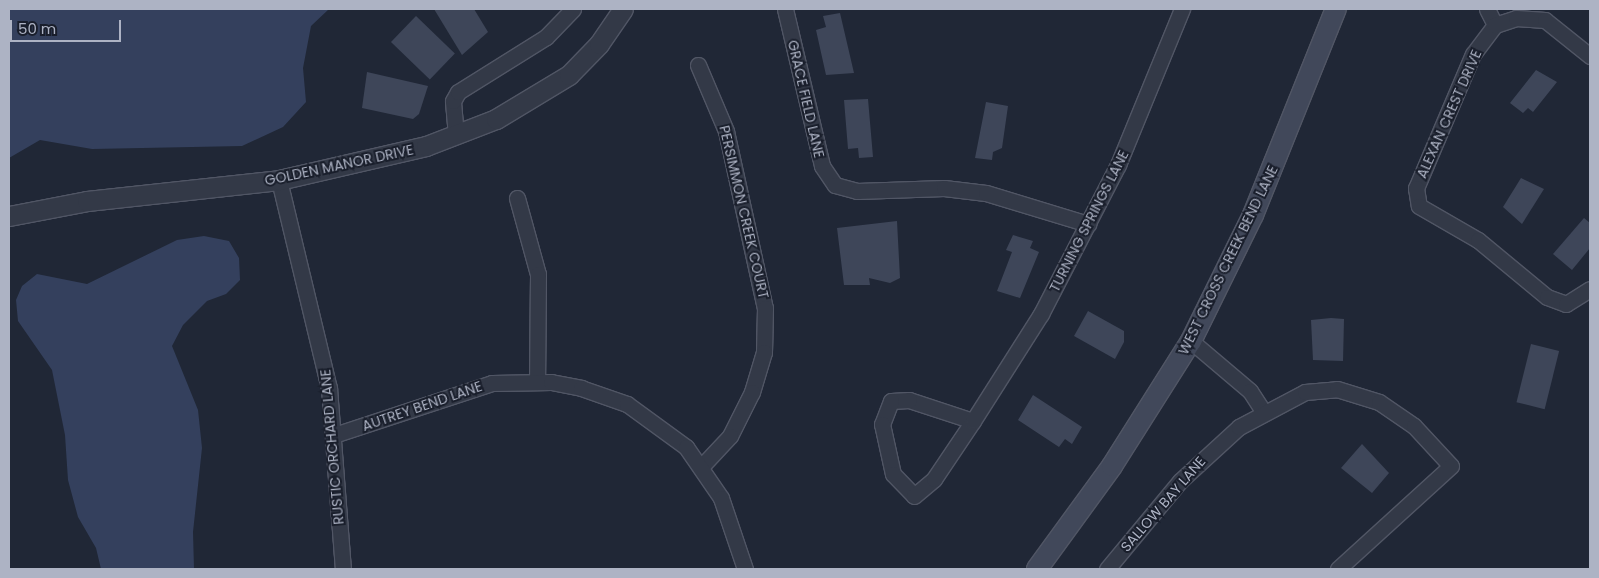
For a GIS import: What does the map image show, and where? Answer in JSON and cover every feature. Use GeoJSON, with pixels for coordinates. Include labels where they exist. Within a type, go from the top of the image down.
{"type":"FeatureCollection","features":[{"type":"Feature","properties":{"kind":"main road","name":"WEST CROSS CREEK BEND LANE"},"geometry":{"type":"LineString","coordinates":[[1037,569],[1112,466],[1191,341],[1253,214],[1336,9]]}},
{"type":"Feature","properties":{"kind":"street"},"geometry":{"type":"LineString","coordinates":[[456,136],[453,101],[458,92],[546,37],[573,9]]}},
{"type":"Feature","properties":{"kind":"street","name":"GOLDEN MANOR DRIVE"},"geometry":{"type":"LineString","coordinates":[[9,216],[87,201],[279,180],[391,156],[456,136],[535,98],[569,75],[599,44],[623,9]]}},
{"type":"Feature","properties":{"kind":"street","name":"GRACE FIELD LANE"},"geometry":{"type":"LineString","coordinates":[[785,9],[822,166],[835,184],[857,191],[944,188],[986,193],[1088,224]]}},
{"type":"Feature","properties":{"kind":"street","name":"TURNING SPRINGS LANE"},"geometry":{"type":"LineString","coordinates":[[973,421],[909,400],[891,401],[882,424],[893,474],[914,496],[934,479],[973,421],[1041,314],[1088,224],[1154,83],[1182,9]]}},
{"type":"Feature","properties":{"kind":"street"},"geometry":{"type":"LineString","coordinates":[[1487,9],[1495,25],[1516,18],[1545,20],[1590,56]]}},
{"type":"Feature","properties":{"kind":"street","name":"ALEXAN CREST DRIVE"},"geometry":{"type":"LineString","coordinates":[[1495,25],[1473,54],[1420,179],[1419,206],[1478,240],[1547,297],[1566,304],[1590,289]]}},
{"type":"Feature","properties":{"kind":"street","name":"PERSIMMON CREEK COURT"},"geometry":{"type":"LineString","coordinates":[[698,65],[726,131],[765,308],[764,352],[752,392],[730,436],[702,466]]}},
{"type":"Feature","properties":{"kind":"street","name":"RUSTIC ORCHARD LANE"},"geometry":{"type":"LineString","coordinates":[[279,180],[324,358],[334,434],[343,569]]}},
{"type":"Feature","properties":{"kind":"street"},"geometry":{"type":"LineString","coordinates":[[517,198],[538,274],[538,381]]}},
{"type":"Feature","properties":{"kind":"street"},"geometry":{"type":"LineString","coordinates":[[1191,341],[1244,384],[1263,411]]}},
{"type":"Feature","properties":{"kind":"street","name":"AUTREY BEND LANE"},"geometry":{"type":"LineString","coordinates":[[334,434],[466,389],[538,381],[581,388],[627,404],[670,432],[702,466],[732,521],[745,569]]}},
{"type":"Feature","properties":{"kind":"street","name":"SALLOW BAY LANE"},"geometry":{"type":"LineString","coordinates":[[1107,569],[1193,469],[1263,411],[1305,392],[1337,389],[1371,399],[1414,426],[1451,466],[1338,569]]}},
{"type":"Feature","properties":{"kind":"water"},"geometry":{"type":"Polygon","coordinates":[[[9,9],[329,9],[311,26],[303,68],[306,102],[283,127],[242,146],[92,149],[40,140],[9,158],[9,9]]]}},
{"type":"Feature","properties":{"kind":"water"},"geometry":{"type":"Polygon","coordinates":[[[204,236],[229,241],[239,258],[240,280],[226,294],[207,301],[183,325],[172,346],[198,410],[202,448],[193,532],[194,569],[101,569],[96,548],[78,517],[68,480],[65,435],[52,370],[18,321],[16,300],[22,286],[37,274],[87,284],[177,240],[204,236]]]}},
{"type":"Feature","properties":{"kind":"building"},"geometry":{"type":"Polygon","coordinates":[[[434,9],[474,9],[488,32],[462,55],[434,9]]]}},
{"type":"Feature","properties":{"kind":"building"},"geometry":{"type":"Polygon","coordinates":[[[840,13],[854,73],[826,75],[816,30],[826,27],[823,16],[840,13]]]}},
{"type":"Feature","properties":{"kind":"building"},"geometry":{"type":"Polygon","coordinates":[[[416,16],[455,54],[430,79],[391,42],[416,16]]]}},
{"type":"Feature","properties":{"kind":"building"},"geometry":{"type":"Polygon","coordinates":[[[1536,70],[1557,82],[1533,112],[1528,108],[1523,113],[1510,103],[1536,70]]]}},
{"type":"Feature","properties":{"kind":"building"},"geometry":{"type":"Polygon","coordinates":[[[367,72],[428,86],[419,114],[413,119],[362,108],[367,72]]]}},
{"type":"Feature","properties":{"kind":"building"},"geometry":{"type":"Polygon","coordinates":[[[868,99],[873,157],[859,158],[858,148],[848,149],[844,100],[868,99]]]}},
{"type":"Feature","properties":{"kind":"building"},"geometry":{"type":"Polygon","coordinates":[[[986,102],[1008,106],[1002,148],[993,152],[992,160],[975,158],[986,102]]]}},
{"type":"Feature","properties":{"kind":"building"},"geometry":{"type":"Polygon","coordinates":[[[1521,178],[1544,189],[1522,224],[1503,207],[1521,178]]]}},
{"type":"Feature","properties":{"kind":"building"},"geometry":{"type":"Polygon","coordinates":[[[1584,218],[1590,223],[1590,248],[1572,270],[1553,254],[1584,218]]]}},
{"type":"Feature","properties":{"kind":"building"},"geometry":{"type":"Polygon","coordinates":[[[897,221],[900,278],[890,283],[869,278],[870,285],[844,285],[837,228],[897,221]]]}},
{"type":"Feature","properties":{"kind":"building"},"geometry":{"type":"Polygon","coordinates":[[[1013,235],[1033,241],[1030,248],[1039,252],[1020,298],[997,291],[1012,252],[1006,250],[1013,235]]]}},
{"type":"Feature","properties":{"kind":"building"},"geometry":{"type":"Polygon","coordinates":[[[1088,311],[1124,331],[1124,342],[1115,359],[1074,336],[1088,311]]]}},
{"type":"Feature","properties":{"kind":"building"},"geometry":{"type":"Polygon","coordinates":[[[1344,319],[1343,361],[1313,360],[1311,320],[1344,319]]]}},
{"type":"Feature","properties":{"kind":"building"},"geometry":{"type":"Polygon","coordinates":[[[1531,344],[1559,351],[1545,409],[1516,402],[1531,344]]]}},
{"type":"Feature","properties":{"kind":"building"},"geometry":{"type":"Polygon","coordinates":[[[1033,395],[1082,427],[1072,444],[1065,439],[1059,447],[1018,420],[1033,395]]]}},
{"type":"Feature","properties":{"kind":"building"},"geometry":{"type":"Polygon","coordinates":[[[1362,444],[1389,473],[1372,493],[1341,468],[1362,444]]]}}]}
